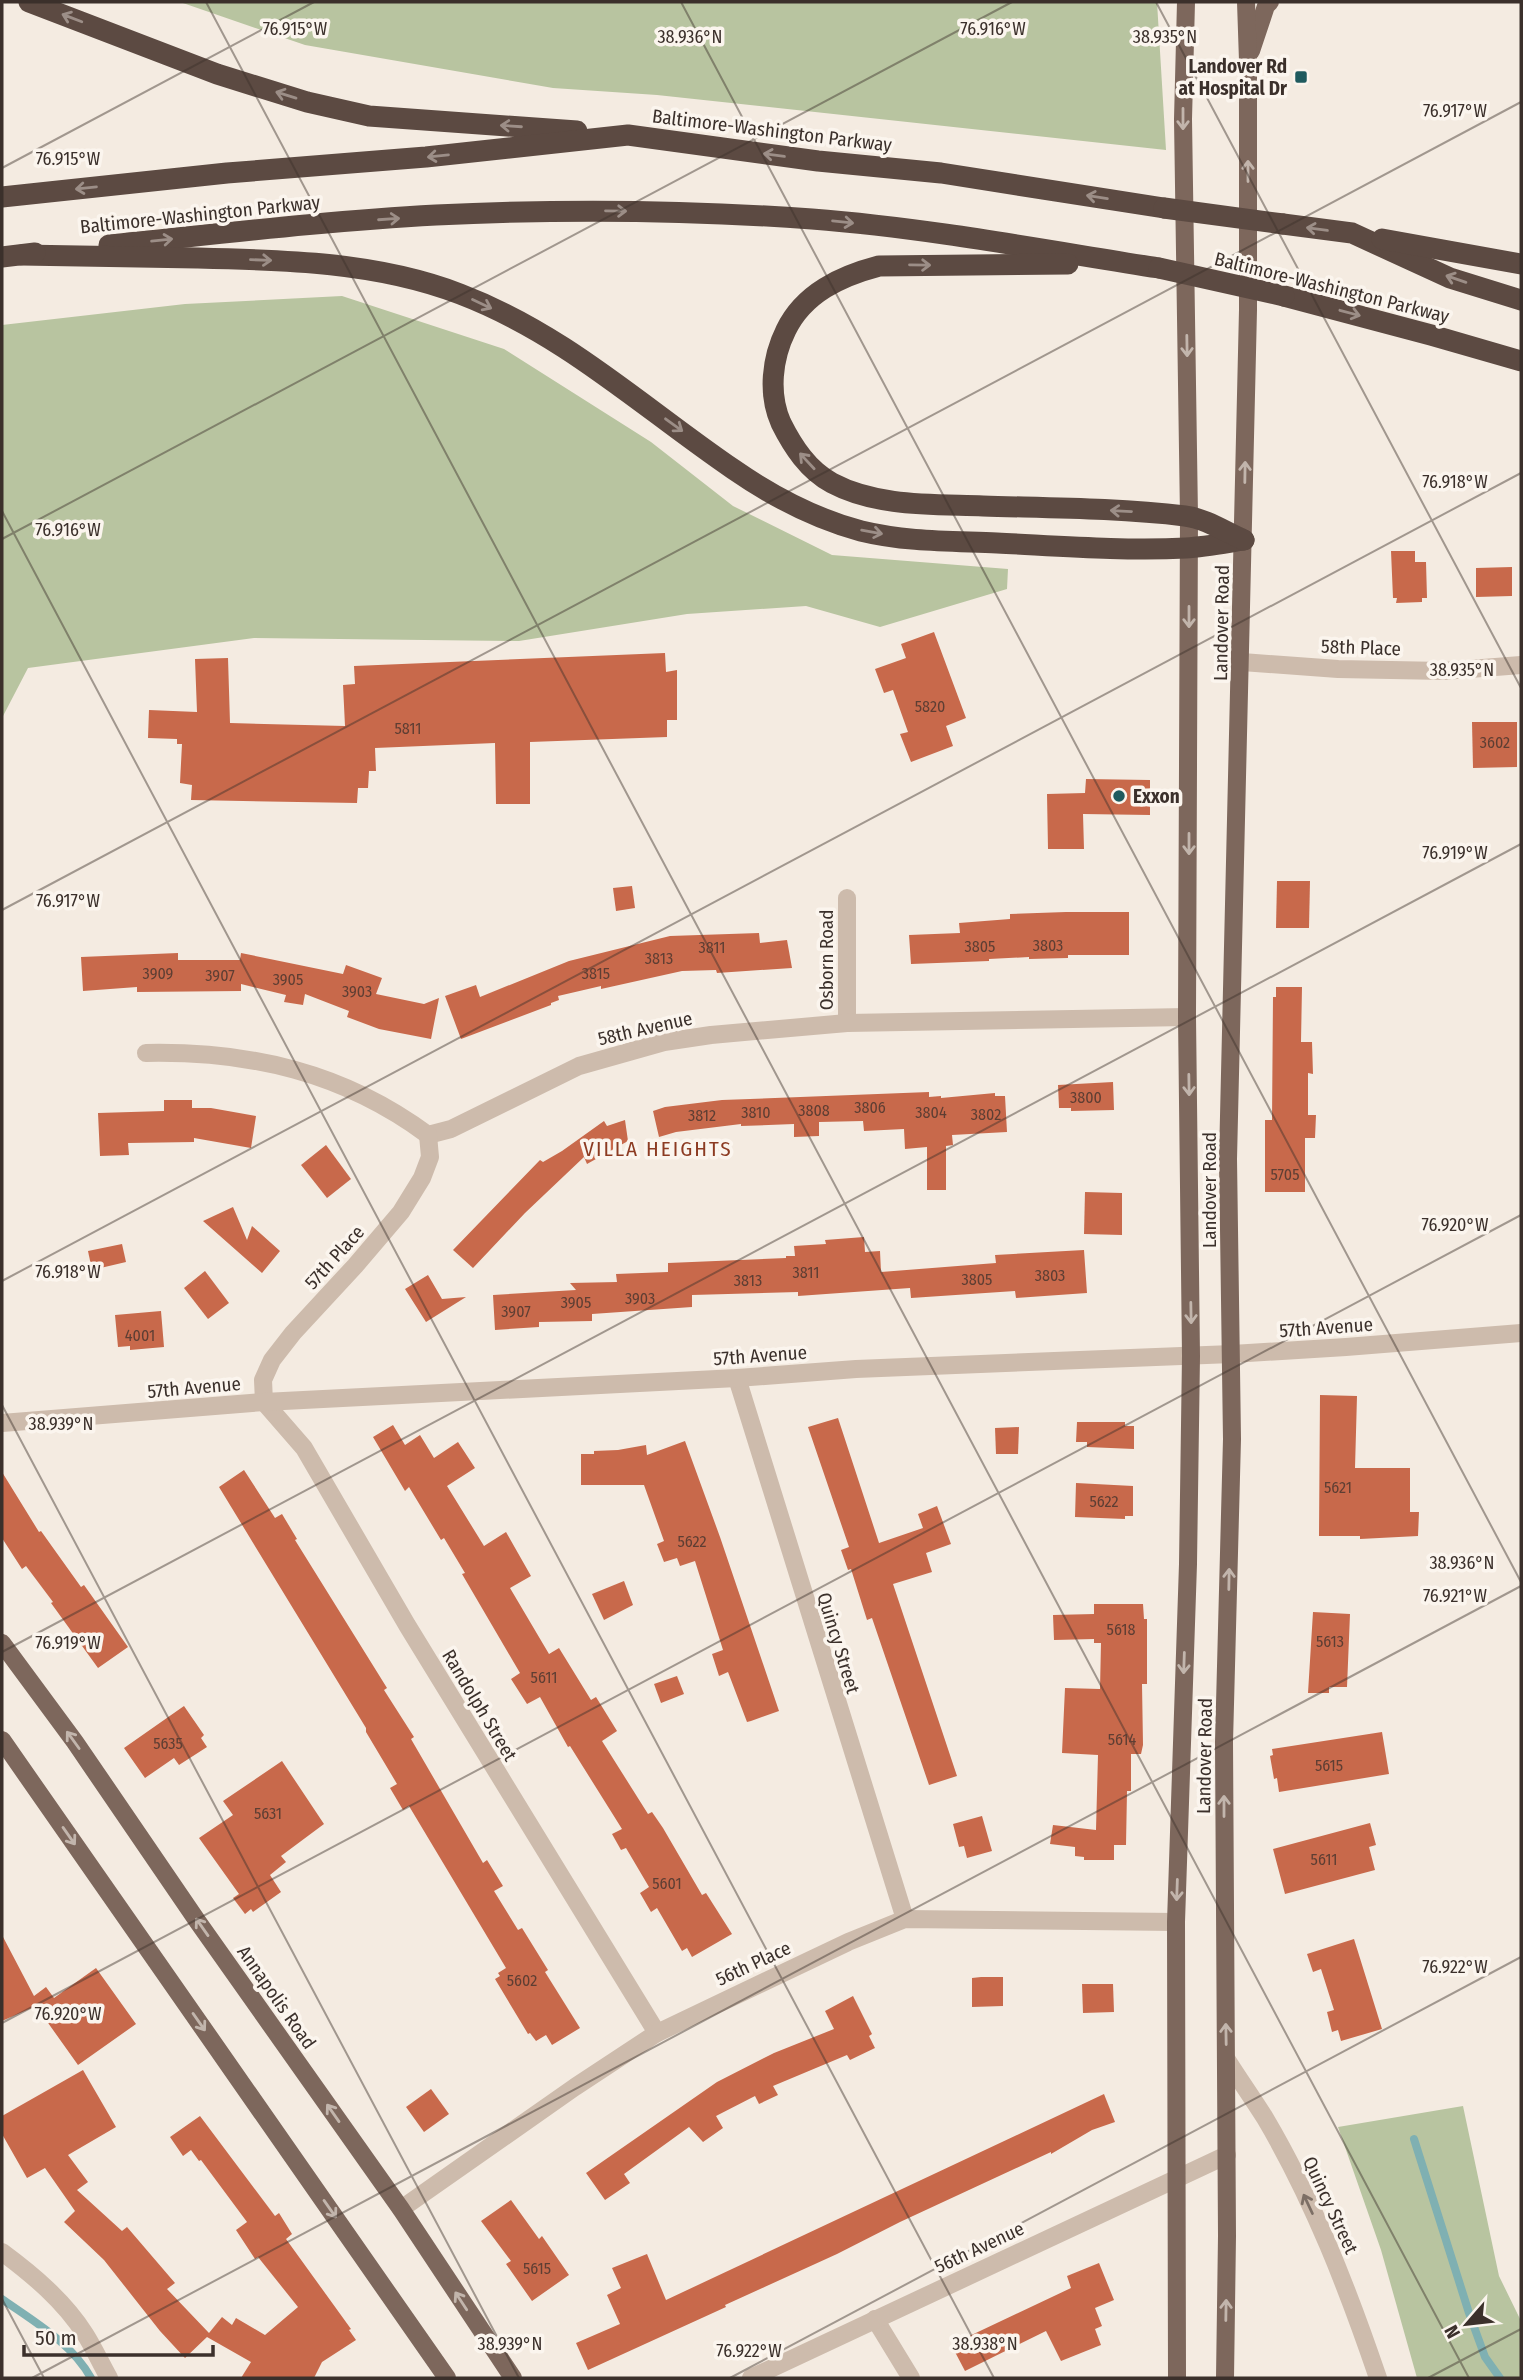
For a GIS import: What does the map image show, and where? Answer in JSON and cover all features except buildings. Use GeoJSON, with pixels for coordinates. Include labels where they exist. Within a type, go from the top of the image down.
{"type":"FeatureCollection","features":[{"type":"Feature","properties":{"kind":"highway"},"geometry":{"type":"LineString","coordinates":[[29,2],[217,74],[307,102],[356,113],[628,135]]}},
{"type":"Feature","properties":{"kind":"highway","name":"Baltimore-Washington Parkway"},"geometry":{"type":"LineString","coordinates":[[2,197],[628,135],[818,161],[941,173],[1164,208],[1352,233],[1450,278],[1521,300]]}},
{"type":"Feature","properties":{"kind":"highway","name":"Baltimore-Washington Parkway"},"geometry":{"type":"LineString","coordinates":[[11,256],[252,230],[423,216],[614,211],[813,219],[942,233],[1158,268],[1284,296],[1432,335],[1521,362]]}},
{"type":"Feature","properties":{"kind":"highway"},"geometry":{"type":"LineString","coordinates":[[1352,233],[1521,264]]}},
{"type":"Feature","properties":{"kind":"highway"},"geometry":{"type":"LineString","coordinates":[[11,256],[267,260],[359,269],[427,282],[510,317],[574,352],[734,470],[779,498],[823,518],[862,531],[911,539],[1120,549],[1189,548],[1244,540]]}},
{"type":"Feature","properties":{"kind":"highway"},"geometry":{"type":"LineString","coordinates":[[1126,263],[879,266],[840,279],[810,299],[786,329],[775,363],[772,383],[779,418],[795,448],[816,472],[832,483],[876,498],[914,503],[1123,510],[1189,516],[1244,540]]}},
{"type":"Feature","properties":{"kind":"main road","name":"Landover Road"},"geometry":{"type":"LineString","coordinates":[[1177,2378],[1176,1922],[1191,1356],[1187,1017],[1189,516],[1183,118],[1186,2]]}},
{"type":"Feature","properties":{"kind":"main road","name":"Landover Road"},"geometry":{"type":"LineString","coordinates":[[1225,2378],[1227,2060],[1224,1742],[1232,1354],[1228,1159],[1248,310],[1246,2]]}},
{"type":"Feature","properties":{"kind":"main road"},"geometry":{"type":"LineString","coordinates":[[1248,61],[1266,6],[1270,2]]}},
{"type":"Feature","properties":{"kind":"main road","name":"Annapolis Road"},"geometry":{"type":"LineString","coordinates":[[2,1643],[82,1753],[401,2210],[513,2378]]}},
{"type":"Feature","properties":{"kind":"main road"},"geometry":{"type":"LineString","coordinates":[[2,1740],[447,2378]]}},
{"type":"Feature","properties":{"kind":"street","name":"58th Place"},"geometry":{"type":"LineString","coordinates":[[1241,662],[1338,669],[1444,671],[1521,664]]}},
{"type":"Feature","properties":{"kind":"street","name":"Osborn Road"},"geometry":{"type":"LineString","coordinates":[[847,898],[847,1023]]}},
{"type":"Feature","properties":{"kind":"street","name":"58th Avenue"},"geometry":{"type":"LineString","coordinates":[[428,1135],[451,1129],[579,1066],[664,1042],[711,1035],[847,1023],[1187,1017]]}},
{"type":"Feature","properties":{"kind":"street"},"geometry":{"type":"LineString","coordinates":[[146,1053],[226,1055],[282,1065],[332,1081],[370,1098],[428,1135]]}},
{"type":"Feature","properties":{"kind":"street","name":"57th Place"},"geometry":{"type":"LineString","coordinates":[[264,1402],[263,1380],[272,1360],[401,1212],[422,1178],[430,1157],[428,1135]]}},
{"type":"Feature","properties":{"kind":"street","name":"57th Avenue"},"geometry":{"type":"LineString","coordinates":[[2,1423],[264,1402],[972,1363],[1232,1354],[1521,1333]]}},
{"type":"Feature","properties":{"kind":"street","name":"Quincy Street"},"geometry":{"type":"LineString","coordinates":[[737,1378],[905,1919]]}},
{"type":"Feature","properties":{"kind":"street","name":"Randolph Street"},"geometry":{"type":"LineString","coordinates":[[264,1402],[304,1448],[407,1625],[657,2033]]}},
{"type":"Feature","properties":{"kind":"street","name":"56th Place"},"geometry":{"type":"LineString","coordinates":[[401,2210],[575,2087],[657,2033],[848,1942],[905,1919],[1176,1922]]}},
{"type":"Feature","properties":{"kind":"street","name":"Quincy Street"},"geometry":{"type":"LineString","coordinates":[[1227,2060],[1265,2119],[1292,2169],[1337,2265],[1378,2378]]}},
{"type":"Feature","properties":{"kind":"street","name":"56th Avenue"},"geometry":{"type":"LineString","coordinates":[[751,2378],[1227,2155]]}},
{"type":"Feature","properties":{"kind":"street"},"geometry":{"type":"LineString","coordinates":[[2,2252],[65,2307],[85,2334],[109,2378]]}},
{"type":"Feature","properties":{"kind":"street"},"geometry":{"type":"LineString","coordinates":[[875,2319],[911,2378]]}},
{"type":"Feature","properties":{"kind":"green space"},"geometry":{"type":"Polygon","coordinates":[[[180,2],[1157,2],[1166,150],[657,95],[553,88],[305,45],[180,2]]]}},
{"type":"Feature","properties":{"kind":"green space"},"geometry":{"type":"Polygon","coordinates":[[[342,296],[504,349],[651,442],[733,506],[832,555],[1008,569],[1007,589],[880,627],[806,606],[687,614],[519,641],[254,638],[28,668],[2,718],[2,325],[185,304],[342,296]]]}},
{"type":"Feature","properties":{"kind":"green space"},"geometry":{"type":"Polygon","coordinates":[[[1463,2106],[1499,2276],[1521,2321],[1521,2378],[1417,2378],[1381,2250],[1338,2127],[1463,2106]]]}},
{"type":"Feature","properties":{"kind":"waterway"},"geometry":{"type":"LineString","coordinates":[[1414,2139],[1469,2313],[1485,2357],[1500,2378]]}},
{"type":"Feature","properties":{"kind":"waterway"},"geometry":{"type":"LineString","coordinates":[[2,2299],[63,2343],[91,2378]]}},
{"type":"Feature","properties":{"kind":"place","name":"Landover Rd at Hospital Dr"},"geometry":{"type":"Point","coordinates":[1301,77]}},
{"type":"Feature","properties":{"kind":"place","name":"Exxon"},"geometry":{"type":"Point","coordinates":[1119,796]}},
{"type":"Feature","properties":{"kind":"district","name":"VILLA HEIGHTS"},"geometry":{"type":"Point","coordinates":[658,1149]}}]}
